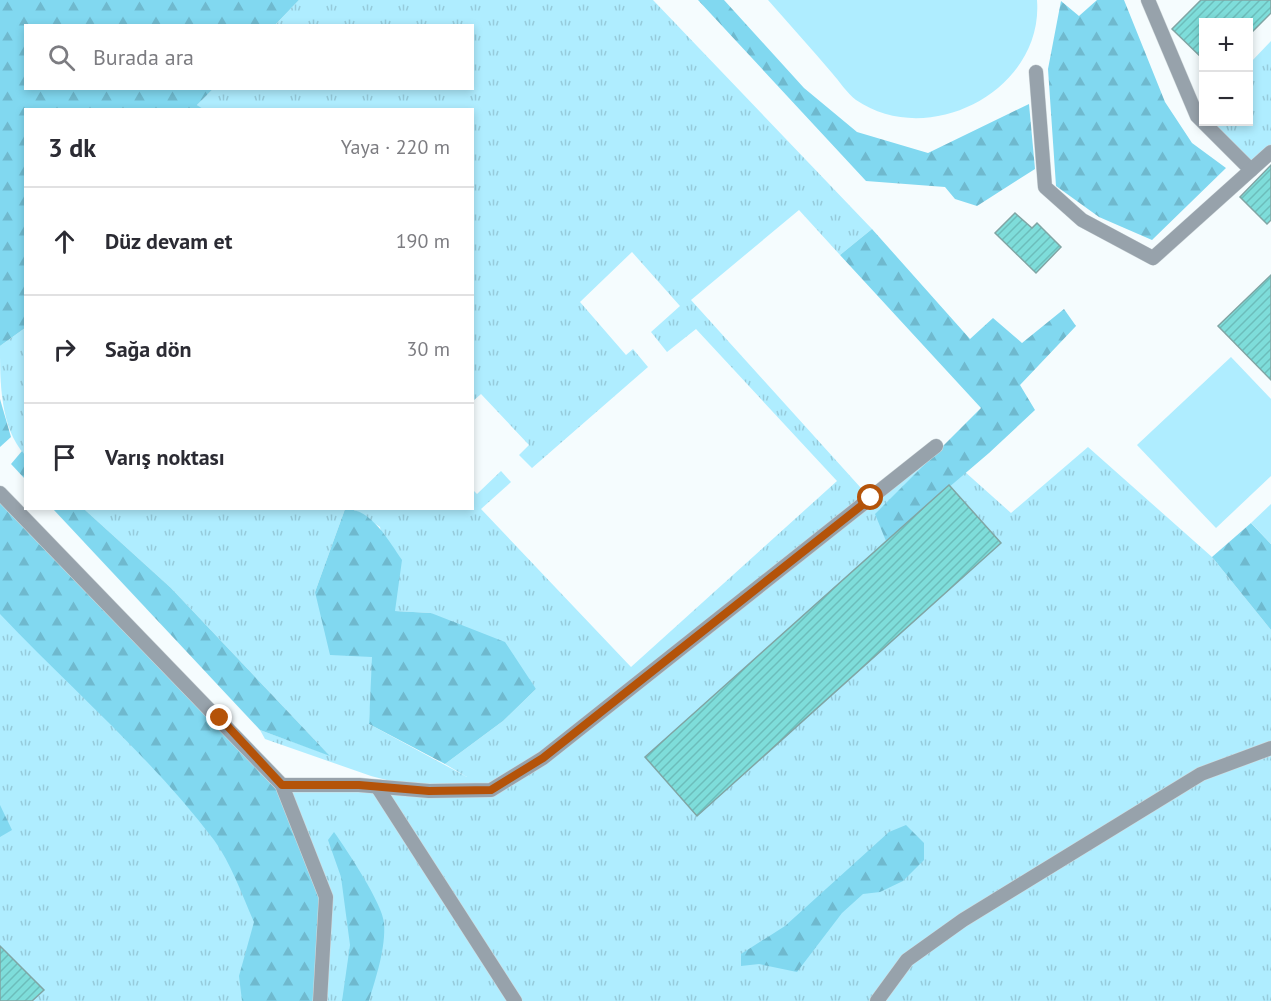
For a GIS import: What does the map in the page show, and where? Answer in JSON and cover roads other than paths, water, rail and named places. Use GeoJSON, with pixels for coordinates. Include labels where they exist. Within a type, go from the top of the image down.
{"type":"FeatureCollection","features":[{"type":"Feature","properties":{"kind":"lane"},"geometry":{"type":"LineString","coordinates":[[1148,0],[1197,116],[1251,170]]}},
{"type":"Feature","properties":{"kind":"lane"},"geometry":{"type":"LineString","coordinates":[[1036,72],[1045,187],[1082,220],[1153,258],[1271,152]]}},
{"type":"Feature","properties":{"kind":"lane"},"geometry":{"type":"LineString","coordinates":[[282,785],[429,791],[491,790],[543,758],[936,446]]}},
{"type":"Feature","properties":{"kind":"lane"},"geometry":{"type":"LineString","coordinates":[[0,493],[282,785],[327,897],[320,1001]]}},
{"type":"Feature","properties":{"kind":"lane"},"geometry":{"type":"LineString","coordinates":[[877,1001],[907,960],[963,920],[1201,774],[1271,748]]}},
{"type":"Feature","properties":{"kind":"lane"},"geometry":{"type":"LineString","coordinates":[[378,788],[515,1001]]}}]}
